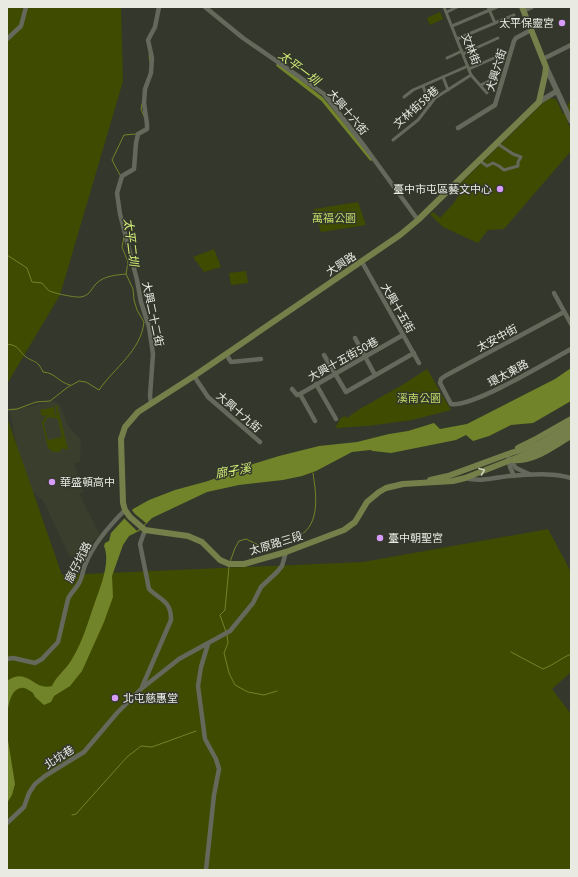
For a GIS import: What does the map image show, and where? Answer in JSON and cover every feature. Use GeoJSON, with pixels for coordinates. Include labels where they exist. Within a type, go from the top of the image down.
{"type":"FeatureCollection","features":[{"type":"Feature","properties":{"kind":"main road"},"geometry":{"type":"LineString","coordinates":[[523,9],[546,67],[546,75],[539,102]]}},
{"type":"Feature","properties":{"kind":"main road","name":"大興路"},"geometry":{"type":"LineString","coordinates":[[126,511],[123,503],[121,439],[125,427],[135,414],[194,376],[400,235],[418,220],[539,102]]}},
{"type":"Feature","properties":{"kind":"main road","name":"太原路三段"},"geometry":{"type":"LineString","coordinates":[[508,454],[571,419]]}},
{"type":"Feature","properties":{"kind":"main road","name":"太原路三段"},"geometry":{"type":"LineString","coordinates":[[144,529],[188,536],[202,542],[220,560],[230,564],[244,564],[286,552],[348,528],[359,516],[367,502],[379,492],[392,486],[448,476],[537,445],[571,425]]}},
{"type":"Feature","properties":{"kind":"main road","name":"太原路三段"},"geometry":{"type":"LineString","coordinates":[[403,484],[453,481],[465,478],[539,449],[571,431]]}},
{"type":"Feature","properties":{"kind":"main road","name":"太原路三段"},"geometry":{"type":"LineString","coordinates":[[510,460],[522,461],[532,458],[571,436]]}},
{"type":"Feature","properties":{"kind":"main road"},"geometry":{"type":"LineString","coordinates":[[126,511],[135,522],[144,529]]}},
{"type":"Feature","properties":{"kind":"street"},"geometry":{"type":"LineString","coordinates":[[7,39],[21,26],[26,7]]}},
{"type":"Feature","properties":{"kind":"street","name":"大興二十二街"},"geometry":{"type":"LineString","coordinates":[[151,403],[150,396],[153,354],[149,327],[141,302],[137,280],[120,214],[117,193],[122,176],[134,169],[138,134],[147,129],[144,103],[145,89],[151,73],[152,58],[148,40],[155,27],[159,7]]}},
{"type":"Feature","properties":{"kind":"street","name":"大興十六街"},"geometry":{"type":"LineString","coordinates":[[205,7],[243,38],[324,94],[418,220]]}},
{"type":"Feature","properties":{"kind":"street","name":"文林街"},"geometry":{"type":"LineString","coordinates":[[444,7],[471,75],[487,93]]}},
{"type":"Feature","properties":{"kind":"street"},"geometry":{"type":"LineString","coordinates":[[447,12],[457,7]]}},
{"type":"Feature","properties":{"kind":"street"},"geometry":{"type":"LineString","coordinates":[[452,26],[489,9],[498,7]]}},
{"type":"Feature","properties":{"kind":"street"},"geometry":{"type":"LineString","coordinates":[[523,9],[532,7]]}},
{"type":"Feature","properties":{"kind":"street"},"geometry":{"type":"LineString","coordinates":[[489,9],[495,23]]}},
{"type":"Feature","properties":{"kind":"street"},"geometry":{"type":"LineString","coordinates":[[457,39],[514,15]]}},
{"type":"Feature","properties":{"kind":"street","name":"大興六街"},"geometry":{"type":"LineString","coordinates":[[458,128],[495,105],[514,41],[516,38],[531,30]]}},
{"type":"Feature","properties":{"kind":"street"},"geometry":{"type":"LineString","coordinates":[[447,58],[498,38]]}},
{"type":"Feature","properties":{"kind":"street"},"geometry":{"type":"LineString","coordinates":[[543,59],[571,45]]}},
{"type":"Feature","properties":{"kind":"street"},"geometry":{"type":"LineString","coordinates":[[404,97],[413,90],[443,77],[494,58]]}},
{"type":"Feature","properties":{"kind":"street"},"geometry":{"type":"LineString","coordinates":[[546,67],[571,121]]}},
{"type":"Feature","properties":{"kind":"street","name":"文林街58巷"},"geometry":{"type":"LineString","coordinates":[[393,140],[418,120],[435,98],[471,75]]}},
{"type":"Feature","properties":{"kind":"street"},"geometry":{"type":"LineString","coordinates":[[443,77],[448,90]]}},
{"type":"Feature","properties":{"kind":"street"},"geometry":{"type":"LineString","coordinates":[[481,85],[495,78]]}},
{"type":"Feature","properties":{"kind":"street"},"geometry":{"type":"LineString","coordinates":[[423,86],[430,105]]}},
{"type":"Feature","properties":{"kind":"street"},"geometry":{"type":"LineString","coordinates":[[539,102],[557,91]]}},
{"type":"Feature","properties":{"kind":"street"},"geometry":{"type":"LineString","coordinates":[[498,144],[513,154],[521,157],[518,162],[518,166],[504,170],[493,164],[487,166],[480,161],[498,144]]}},
{"type":"Feature","properties":{"kind":"street","name":"大興十五街"},"geometry":{"type":"LineString","coordinates":[[362,262],[419,363]]}},
{"type":"Feature","properties":{"kind":"street"},"geometry":{"type":"LineString","coordinates":[[554,293],[571,324]]}},
{"type":"Feature","properties":{"kind":"street","name":"太安中街"},"geometry":{"type":"LineString","coordinates":[[451,404],[444,393],[440,381],[445,376],[564,312]]}},
{"type":"Feature","properties":{"kind":"street","name":"大興十五街50巷"},"geometry":{"type":"LineString","coordinates":[[292,390],[297,395],[300,394],[403,335]]}},
{"type":"Feature","properties":{"kind":"street"},"geometry":{"type":"LineString","coordinates":[[355,338],[374,375]]}},
{"type":"Feature","properties":{"kind":"street","name":"環太東路"},"geometry":{"type":"LineString","coordinates":[[451,404],[459,404],[486,395],[571,349]]}},
{"type":"Feature","properties":{"kind":"street"},"geometry":{"type":"LineString","coordinates":[[324,355],[346,392],[414,353]]}},
{"type":"Feature","properties":{"kind":"street"},"geometry":{"type":"LineString","coordinates":[[226,354],[231,362],[261,359]]}},
{"type":"Feature","properties":{"kind":"street","name":"大興十九街"},"geometry":{"type":"LineString","coordinates":[[194,376],[208,397],[260,442]]}},
{"type":"Feature","properties":{"kind":"street"},"geometry":{"type":"LineString","coordinates":[[316,384],[336,419]]}},
{"type":"Feature","properties":{"kind":"street"},"geometry":{"type":"LineString","coordinates":[[300,394],[315,421]]}},
{"type":"Feature","properties":{"kind":"street"},"geometry":{"type":"LineString","coordinates":[[508,454],[510,460],[516,468],[531,475]]}},
{"type":"Feature","properties":{"kind":"street"},"geometry":{"type":"LineString","coordinates":[[510,460],[510,467],[514,476]]}},
{"type":"Feature","properties":{"kind":"street"},"geometry":{"type":"LineString","coordinates":[[465,478],[483,480],[514,476],[558,475],[571,478]]}},
{"type":"Feature","properties":{"kind":"street","name":"廍仔坑路"},"geometry":{"type":"LineString","coordinates":[[7,659],[13,658],[35,663],[42,659],[54,647],[60,636],[70,593],[80,583],[85,564],[91,552],[112,523],[126,511]]}},
{"type":"Feature","properties":{"kind":"street","name":"北坑巷"},"geometry":{"type":"LineString","coordinates":[[141,689],[171,620],[168,605],[149,589],[140,544],[144,529]]}},
{"type":"Feature","properties":{"kind":"street","name":"北坑巷"},"geometry":{"type":"LineString","coordinates":[[7,823],[24,807],[29,793],[35,784],[45,776],[84,752],[117,713],[141,689],[179,659],[208,644],[230,630],[253,603],[260,586],[282,566],[286,552]]}},
{"type":"Feature","properties":{"kind":"street"},"geometry":{"type":"LineString","coordinates":[[206,870],[214,795],[219,769],[216,759],[204,739],[198,686],[201,667],[208,644]]}},
{"type":"Feature","properties":{"kind":"shaded area"},"geometry":{"type":"Polygon","coordinates":[[[571,368],[571,401],[533,423],[511,425],[489,436],[473,441],[466,435],[456,440],[391,453],[370,450],[352,452],[316,471],[302,476],[283,480],[239,485],[207,492],[152,518],[139,531],[129,536],[123,545],[112,576],[113,597],[104,622],[82,671],[70,686],[54,696],[51,702],[44,705],[29,690],[23,688],[17,689],[12,695],[7,714],[7,681],[14,677],[20,676],[45,687],[52,686],[70,663],[82,638],[102,582],[106,567],[105,543],[109,541],[111,533],[133,509],[149,500],[175,490],[208,481],[279,456],[319,446],[357,442],[408,431],[434,423],[440,429],[467,424],[555,379],[571,368]]]}},
{"type":"Feature","properties":{"kind":"shaded area","name":"華盛頓高中"},"geometry":{"type":"Polygon","coordinates":[[[53,401],[60,405],[68,426],[81,440],[80,462],[74,463],[83,492],[79,494],[100,535],[79,554],[70,557],[43,500],[26,487],[9,408],[27,407],[53,401]]]}},
{"type":"Feature","properties":{"kind":"shaded area"},"geometry":{"type":"Polygon","coordinates":[[[7,734],[15,784],[12,795],[7,803],[7,734]]]}},
{"type":"Feature","properties":{"kind":"green space"},"geometry":{"type":"Polygon","coordinates":[[[7,7],[121,7],[123,81],[60,295],[7,384],[7,7]]]}},
{"type":"Feature","properties":{"kind":"green space"},"geometry":{"type":"Polygon","coordinates":[[[440,12],[443,19],[430,25],[427,18],[440,12]]]}},
{"type":"Feature","properties":{"kind":"green space"},"geometry":{"type":"Polygon","coordinates":[[[548,98],[556,99],[563,114],[571,99],[571,115],[567,121],[571,130],[571,151],[504,229],[488,230],[478,243],[443,227],[430,214],[433,212],[440,218],[459,195],[454,190],[548,98]]]}},
{"type":"Feature","properties":{"kind":"green space","name":"萬福公園"},"geometry":{"type":"Polygon","coordinates":[[[358,202],[366,225],[321,232],[314,209],[358,202]]]}},
{"type":"Feature","properties":{"kind":"green space"},"geometry":{"type":"Polygon","coordinates":[[[214,249],[221,267],[204,272],[193,257],[214,249]]]}},
{"type":"Feature","properties":{"kind":"green space"},"geometry":{"type":"Polygon","coordinates":[[[246,271],[248,283],[231,285],[229,273],[246,271]]]}},
{"type":"Feature","properties":{"kind":"green space","name":"溪南公園"},"geometry":{"type":"Polygon","coordinates":[[[427,369],[451,410],[412,420],[368,426],[335,428],[341,418],[345,416],[347,418],[427,369]]]}},
{"type":"Feature","properties":{"kind":"green space"},"geometry":{"type":"Polygon","coordinates":[[[55,405],[57,405],[68,449],[65,450],[64,447],[59,452],[53,452],[48,448],[42,423],[45,417],[49,415],[42,416],[40,410],[54,407],[55,413],[52,414],[57,415],[55,405]],[[50,417],[47,418],[44,424],[48,440],[62,437],[58,419],[50,417]]]}},
{"type":"Feature","properties":{"kind":"green space"},"geometry":{"type":"Polygon","coordinates":[[[7,417],[62,575],[363,562],[548,529],[571,572],[571,672],[552,689],[571,714],[571,870],[7,870],[7,417]]]}},
{"type":"Feature","properties":{"kind":"pier"},"geometry":{"type":"Polygon","coordinates":[[[131,509],[146,523],[137,531],[124,518],[131,509]]]}},
{"type":"Feature","properties":{"kind":"waterway","name":"太平二圳"},"geometry":{"type":"LineString","coordinates":[[149,55],[150,62]]}},
{"type":"Feature","properties":{"kind":"waterway","name":"太平一圳"},"geometry":{"type":"LineString","coordinates":[[278,65],[322,99],[371,159]]}},
{"type":"Feature","properties":{"kind":"waterway","name":"太平二圳"},"geometry":{"type":"LineString","coordinates":[[142,104],[141,109],[144,116]]}},
{"type":"Feature","properties":{"kind":"waterway","name":"太平二圳"},"geometry":{"type":"LineString","coordinates":[[120,175],[112,160],[124,135],[136,134]]}},
{"type":"Feature","properties":{"kind":"waterway","name":"太平二圳"},"geometry":{"type":"LineString","coordinates":[[7,410],[17,409],[36,402],[50,401],[68,387],[79,381],[86,382],[99,390],[126,359],[138,342],[144,322],[137,310],[133,289],[126,274],[128,262],[122,247],[124,237]]}},
{"type":"Feature","properties":{"kind":"waterway"},"geometry":{"type":"LineString","coordinates":[[7,255],[27,268],[32,282],[42,283],[50,291],[70,296],[84,296],[103,279],[110,276],[126,274]]}},
{"type":"Feature","properties":{"kind":"waterway"},"geometry":{"type":"LineString","coordinates":[[7,344],[17,347],[23,355],[37,363],[43,372],[51,374],[70,385]]}},
{"type":"Feature","properties":{"kind":"waterway"},"geometry":{"type":"LineString","coordinates":[[230,562],[239,541],[246,539],[267,549],[291,540],[306,531],[311,524],[315,508],[316,499],[313,473]]}},
{"type":"Feature","properties":{"kind":"waterway"},"geometry":{"type":"LineString","coordinates":[[226,632],[220,615],[225,610],[229,567]]}},
{"type":"Feature","properties":{"kind":"waterway"},"geometry":{"type":"LineString","coordinates":[[227,635],[228,643],[224,653],[229,673],[235,685],[248,692],[264,695],[277,691]]}},
{"type":"Feature","properties":{"kind":"waterway"},"geometry":{"type":"LineString","coordinates":[[511,652],[543,669],[571,654]]}},
{"type":"Feature","properties":{"kind":"waterway"},"geometry":{"type":"LineString","coordinates":[[72,815],[76,814],[127,757],[141,746],[152,747],[196,731]]}},
{"type":"Feature","properties":{"kind":"place","name":"太平保靈宮"},"geometry":{"type":"Point","coordinates":[562,23]}},
{"type":"Feature","properties":{"kind":"place","name":"臺中市屯區藝文中心"},"geometry":{"type":"Point","coordinates":[500,189]}},
{"type":"Feature","properties":{"kind":"place","name":"華盛頓高中"},"geometry":{"type":"Point","coordinates":[52,482]}},
{"type":"Feature","properties":{"kind":"place","name":"臺中朝聖宮"},"geometry":{"type":"Point","coordinates":[380,538]}},
{"type":"Feature","properties":{"kind":"place","name":"北屯慈惠堂"},"geometry":{"type":"Point","coordinates":[115,698]}},
{"type":"Feature","properties":{"kind":"water label","name":"廍子溪"},"geometry":{"type":"Point","coordinates":[233,471]}}]}
